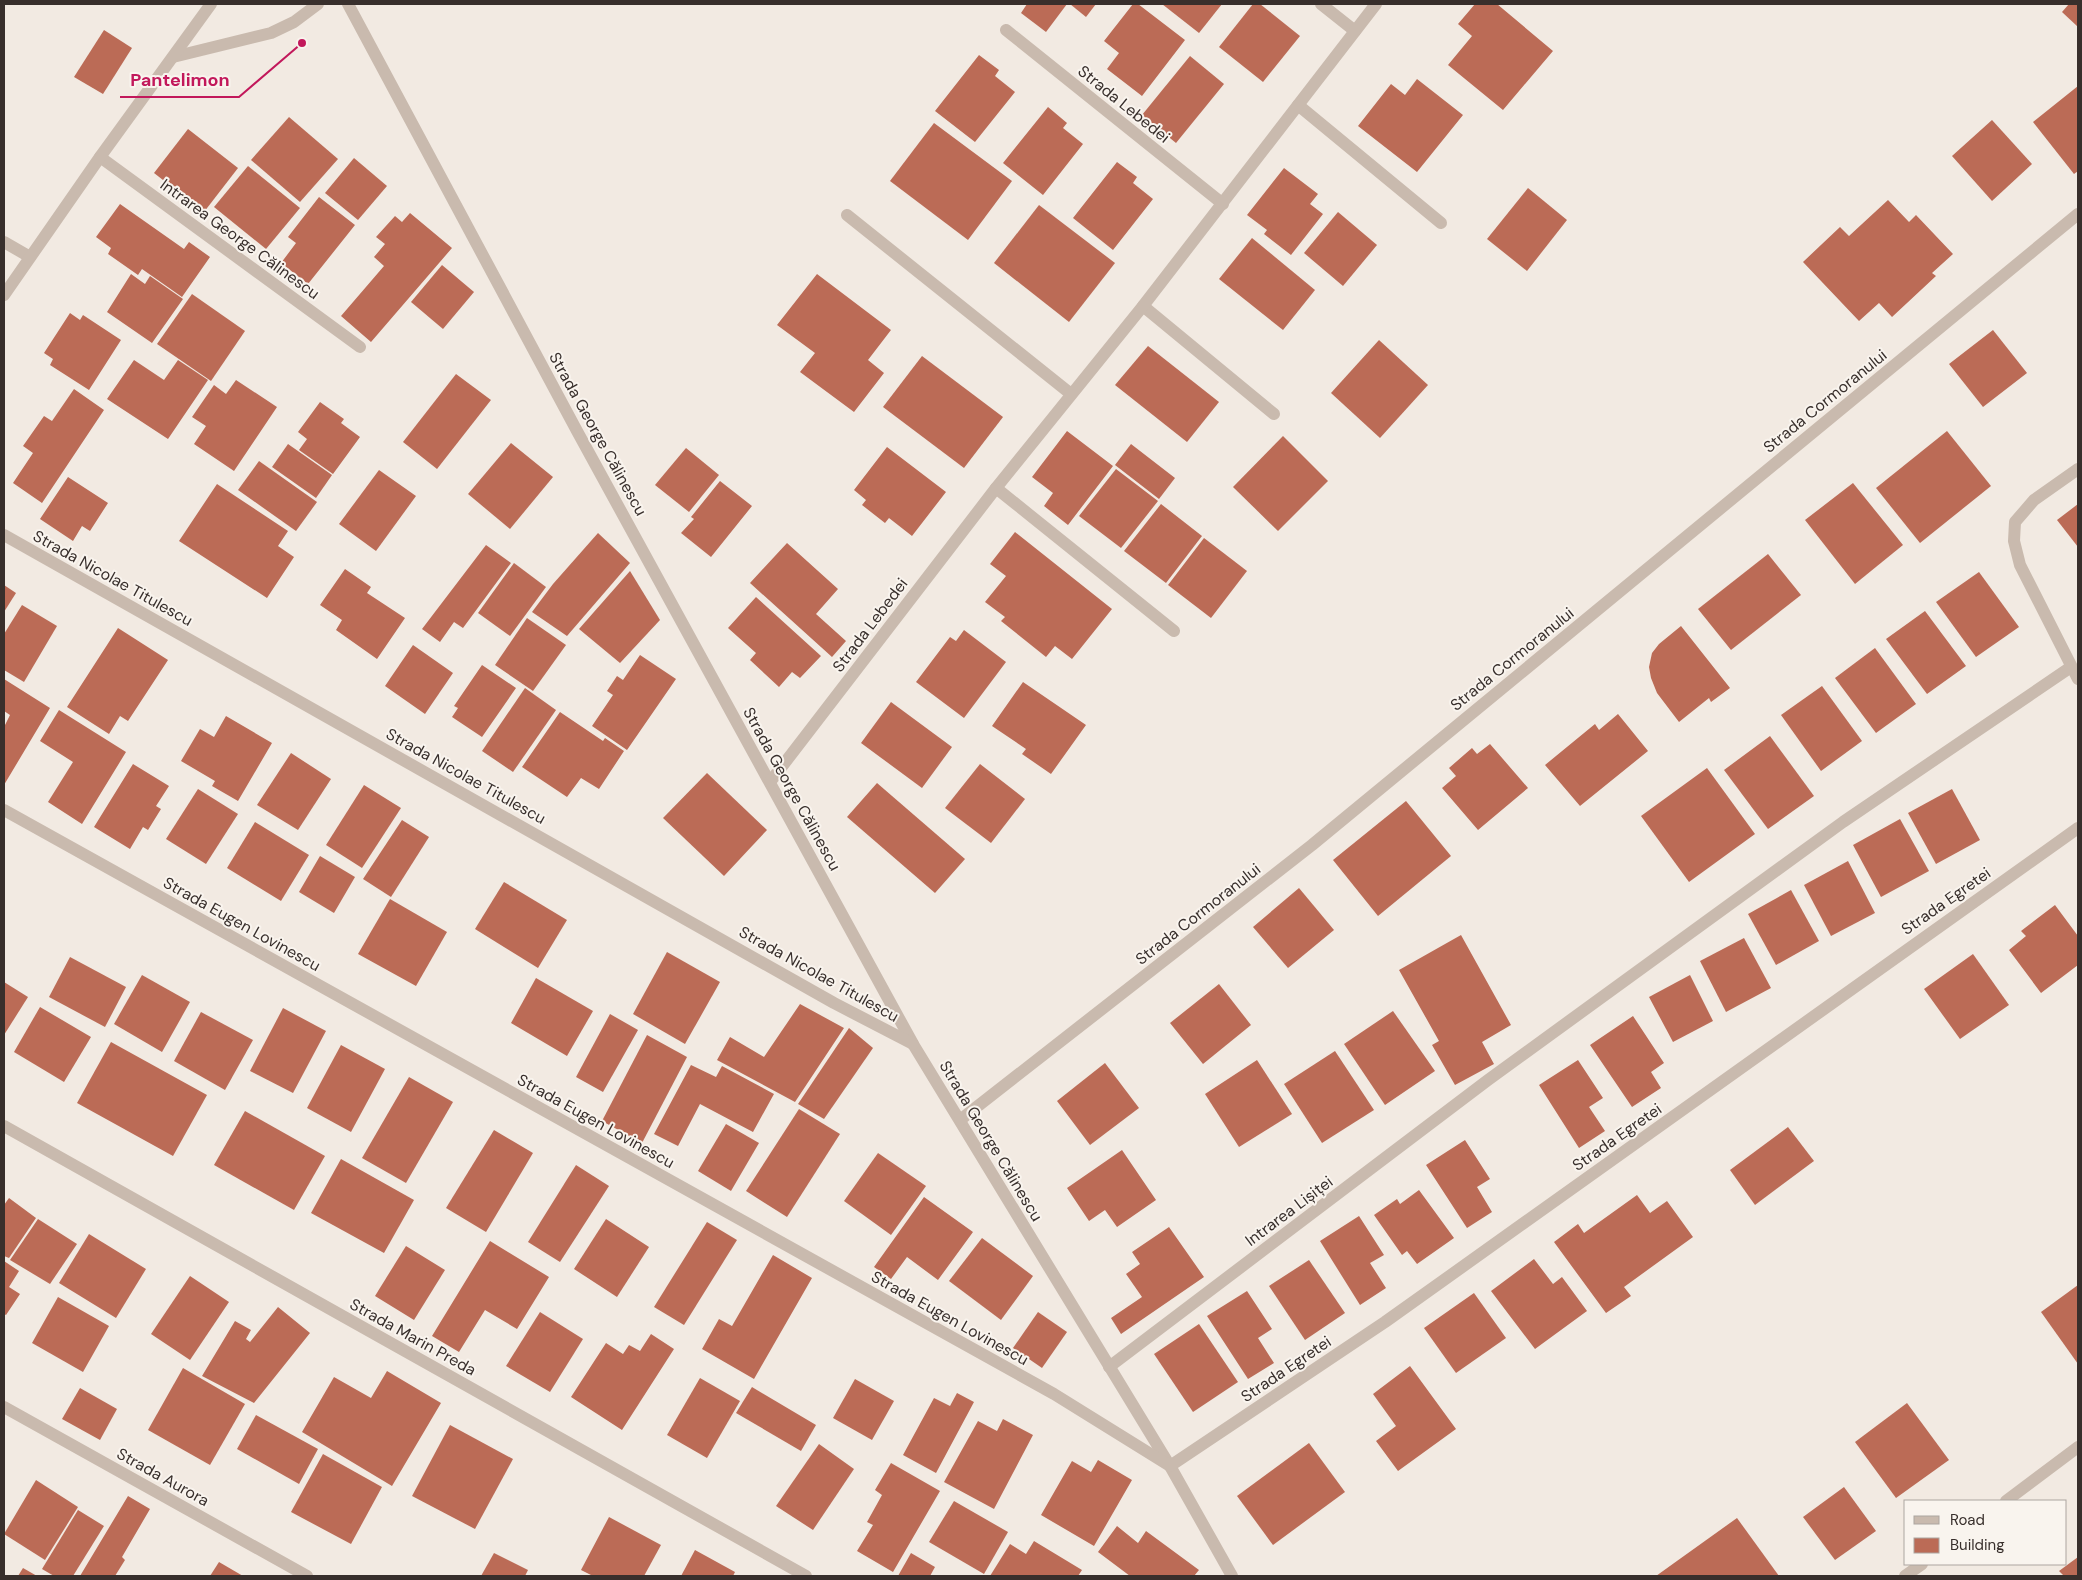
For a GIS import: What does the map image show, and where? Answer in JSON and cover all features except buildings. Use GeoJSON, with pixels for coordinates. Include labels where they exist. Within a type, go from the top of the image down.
{"type":"FeatureCollection","features":[{"type":"Feature","properties":{"kind":"street"},"geometry":{"type":"LineString","coordinates":[[4,295],[100,157],[211,4]]}},
{"type":"Feature","properties":{"kind":"street"},"geometry":{"type":"LineString","coordinates":[[173,57],[271,33],[294,22],[318,4]]}},
{"type":"Feature","properties":{"kind":"street","name":"Strada George Călinescu"},"geometry":{"type":"LineString","coordinates":[[348,4],[577,431],[913,1044],[1170,1466],[1232,1576]]}},
{"type":"Feature","properties":{"kind":"street"},"geometry":{"type":"LineString","coordinates":[[1321,4],[1355,31]]}},
{"type":"Feature","properties":{"kind":"street","name":"Strada Lebedei"},"geometry":{"type":"LineString","coordinates":[[770,782],[996,488],[1143,306],[1376,4]]}},
{"type":"Feature","properties":{"kind":"street","name":"Strada Lebedei"},"geometry":{"type":"LineString","coordinates":[[1006,30],[1223,204]]}},
{"type":"Feature","properties":{"kind":"street"},"geometry":{"type":"LineString","coordinates":[[1298,106],[1441,223]]}},
{"type":"Feature","properties":{"kind":"street","name":"Intrarea George Călinescu"},"geometry":{"type":"LineString","coordinates":[[100,157],[360,347]]}},
{"type":"Feature","properties":{"kind":"street","name":"Strada Cormoranului"},"geometry":{"type":"LineString","coordinates":[[960,1120],[1312,845],[2078,214]]}},
{"type":"Feature","properties":{"kind":"street"},"geometry":{"type":"LineString","coordinates":[[847,215],[1071,394]]}},
{"type":"Feature","properties":{"kind":"street"},"geometry":{"type":"LineString","coordinates":[[4,242],[30,257]]}},
{"type":"Feature","properties":{"kind":"street"},"geometry":{"type":"LineString","coordinates":[[1143,306],[1274,414]]}},
{"type":"Feature","properties":{"kind":"street"},"geometry":{"type":"LineString","coordinates":[[2078,469],[2034,500],[2015,522],[2014,541],[2020,565],[2078,680]]}},
{"type":"Feature","properties":{"kind":"street"},"geometry":{"type":"LineString","coordinates":[[996,488],[1174,631]]}},
{"type":"Feature","properties":{"kind":"street","name":"Strada Nicolae Titulescu"},"geometry":{"type":"LineString","coordinates":[[4,535],[800,983],[913,1044]]}},
{"type":"Feature","properties":{"kind":"street","name":"Intrarea Lișiței"},"geometry":{"type":"LineString","coordinates":[[1109,1367],[1488,1080],[1843,822],[2071,667]]}},
{"type":"Feature","properties":{"kind":"street","name":"Strada Eugen Lovinescu"},"geometry":{"type":"LineString","coordinates":[[4,810],[1054,1394],[1170,1466]]}},
{"type":"Feature","properties":{"kind":"street","name":"Strada Egretei"},"geometry":{"type":"LineString","coordinates":[[1170,1466],[1385,1322],[2078,828]]}},
{"type":"Feature","properties":{"kind":"street","name":"Strada Marin Preda"},"geometry":{"type":"LineString","coordinates":[[4,1126],[806,1576]]}},
{"type":"Feature","properties":{"kind":"street","name":"Strada Aurora"},"geometry":{"type":"LineString","coordinates":[[4,1407],[307,1576]]}},
{"type":"Feature","properties":{"kind":"street"},"geometry":{"type":"LineString","coordinates":[[2007,1500],[2078,1447]]}},
{"type":"Feature","properties":{"kind":"street"},"geometry":{"type":"LineString","coordinates":[[1905,1576],[1921,1565]]}},
{"type":"Feature","properties":{"kind":"place","name":"Pantelimon"},"geometry":{"type":"Point","coordinates":[302,43]}}]}
